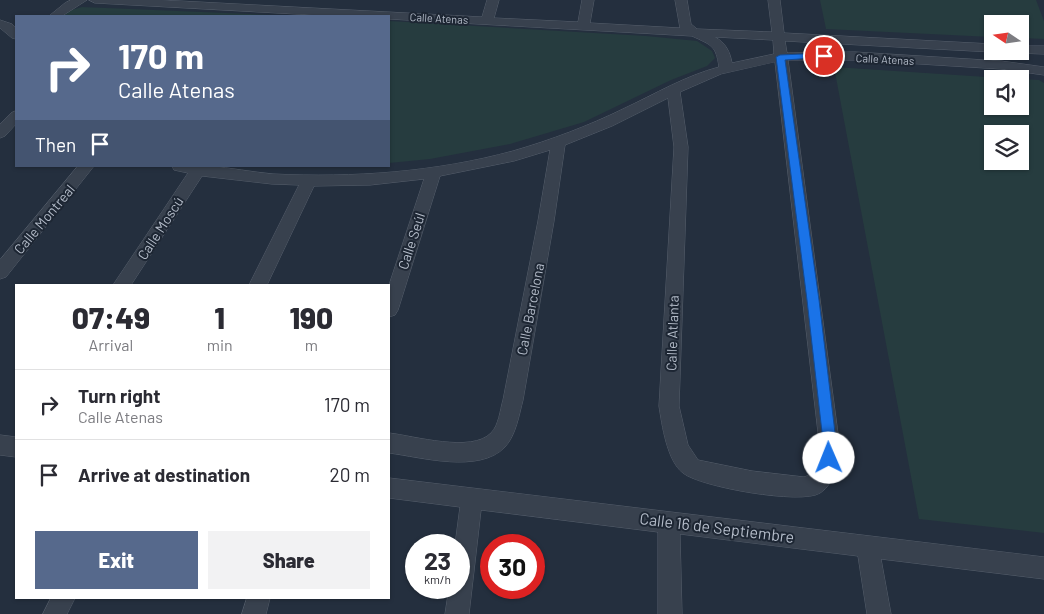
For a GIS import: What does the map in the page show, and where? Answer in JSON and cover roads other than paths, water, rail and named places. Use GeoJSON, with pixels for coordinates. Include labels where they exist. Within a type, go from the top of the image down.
{"type":"FeatureCollection","features":[{"type":"Feature","properties":{"kind":"street"},"geometry":{"type":"LineString","coordinates":[[55,15],[69,4],[81,0]]}},
{"type":"Feature","properties":{"kind":"street","name":"Calle Atenas"},"geometry":{"type":"LineString","coordinates":[[95,0],[297,5],[583,26],[984,48]]}},
{"type":"Feature","properties":{"kind":"street"},"geometry":{"type":"LineString","coordinates":[[487,20],[493,0]]}},
{"type":"Feature","properties":{"kind":"street"},"geometry":{"type":"LineString","coordinates":[[583,26],[588,0]]}},
{"type":"Feature","properties":{"kind":"street"},"geometry":{"type":"LineString","coordinates":[[681,0],[685,26],[692,32]]}},
{"type":"Feature","properties":{"kind":"street"},"geometry":{"type":"LineString","coordinates":[[774,0],[780,57]]}},
{"type":"Feature","properties":{"kind":"street","name":"Calle Atenas"},"geometry":{"type":"LineString","coordinates":[[692,32],[721,45],[724,52],[726,69]]}},
{"type":"Feature","properties":{"kind":"street"},"geometry":{"type":"LineString","coordinates":[[873,42],[879,58]]}},
{"type":"Feature","properties":{"kind":"street"},"geometry":{"type":"LineString","coordinates":[[1029,50],[1044,50]]}},
{"type":"Feature","properties":{"kind":"street","name":"Calle Atenas"},"geometry":{"type":"LineString","coordinates":[[184,167],[233,175],[310,180],[355,180],[434,172],[510,157],[558,142],[634,109],[673,89],[726,69],[780,57],[879,58],[1044,70]]}},
{"type":"Feature","properties":{"kind":"street","name":"Calle Atlanta"},"geometry":{"type":"LineString","coordinates":[[673,89],[681,146],[669,406],[678,447],[691,466],[712,474],[794,488],[811,487],[822,477],[829,458],[829,441],[813,300],[780,57]]}},
{"type":"Feature","properties":{"kind":"street"},"geometry":{"type":"LineString","coordinates":[[0,133],[15,117]]}},
{"type":"Feature","properties":{"kind":"street","name":"Calle Barcelona"},"geometry":{"type":"LineString","coordinates":[[390,443],[467,452],[485,449],[498,440],[506,426],[513,400],[546,221],[558,142]]}},
{"type":"Feature","properties":{"kind":"street","name":"Calle Montreal"},"geometry":{"type":"LineString","coordinates":[[0,272],[86,167]]}},
{"type":"Feature","properties":{"kind":"street","name":"Calle Moscú"},"geometry":{"type":"LineString","coordinates":[[123,284],[198,170]]}},
{"type":"Feature","properties":{"kind":"street","name":"Calle Seúl"},"geometry":{"type":"LineString","coordinates":[[390,307],[434,172]]}},
{"type":"Feature","properties":{"kind":"street"},"geometry":{"type":"LineString","coordinates":[[258,284],[310,180]]}},
{"type":"Feature","properties":{"kind":"street"},"geometry":{"type":"LineString","coordinates":[[0,445],[15,447]]}},
{"type":"Feature","properties":{"kind":"street","name":"Calle 16 de Septiembre"},"geometry":{"type":"LineString","coordinates":[[390,488],[1044,568]]}},
{"type":"Feature","properties":{"kind":"street"},"geometry":{"type":"LineString","coordinates":[[457,614],[472,497]]}},
{"type":"Feature","properties":{"kind":"street"},"geometry":{"type":"LineString","coordinates":[[669,521],[670,614]]}},
{"type":"Feature","properties":{"kind":"street"},"geometry":{"type":"LineString","coordinates":[[866,545],[879,614]]}},
{"type":"Feature","properties":{"kind":"street"},"geometry":{"type":"LineString","coordinates":[[55,614],[62,599]]}},
{"type":"Feature","properties":{"kind":"street"},"geometry":{"type":"LineString","coordinates":[[254,614],[260,599]]}}]}
